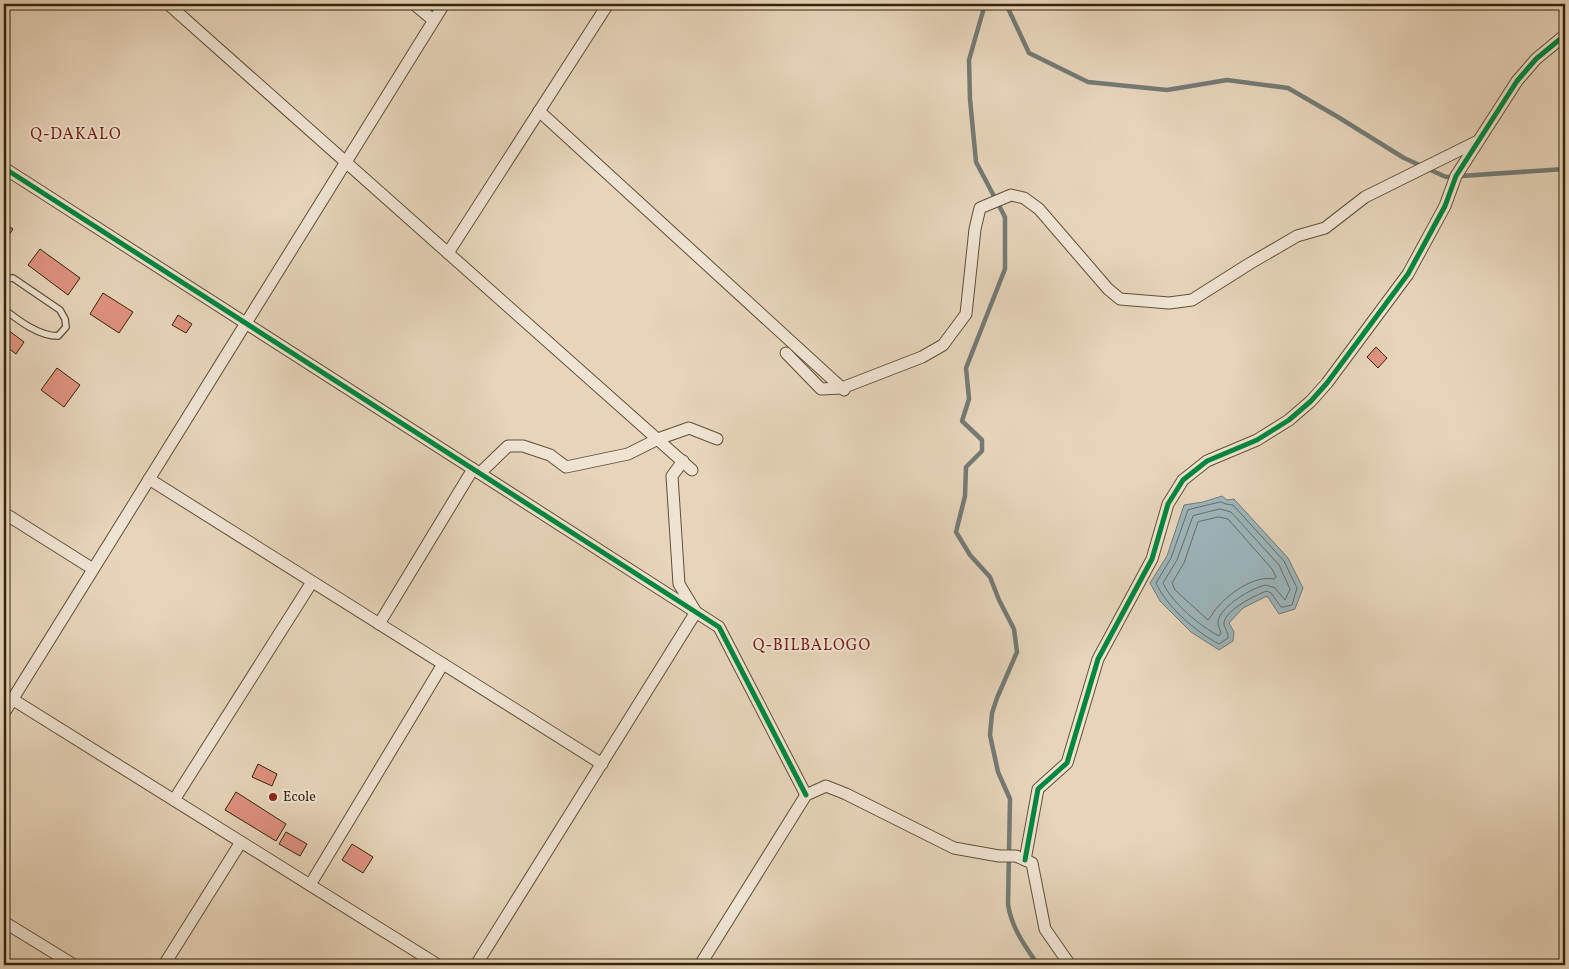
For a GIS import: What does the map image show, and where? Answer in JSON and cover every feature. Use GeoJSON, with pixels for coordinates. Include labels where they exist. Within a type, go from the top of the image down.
{"type":"FeatureCollection","features":[{"type":"Feature","properties":{"kind":"street"},"geometry":{"type":"LineString","coordinates":[[168,4],[692,470]]}},
{"type":"Feature","properties":{"kind":"street"},"geometry":{"type":"LineString","coordinates":[[414,4],[433,20]]}},
{"type":"Feature","properties":{"kind":"street"},"geometry":{"type":"LineString","coordinates":[[4,712],[444,4]]}},
{"type":"Feature","properties":{"kind":"street"},"geometry":{"type":"LineString","coordinates":[[448,253],[608,4]]}},
{"type":"Feature","properties":{"kind":"street"},"geometry":{"type":"LineString","coordinates":[[1020,858],[1038,789],[1067,763],[1098,659],[1152,559],[1168,504],[1183,480],[1207,461],[1257,440],[1289,420],[1311,401],[1327,383],[1408,274],[1445,206],[1456,176],[1517,80],[1536,59],[1565,35]]}},
{"type":"Feature","properties":{"kind":"street"},"geometry":{"type":"LineString","coordinates":[[539,111],[846,391]]}},
{"type":"Feature","properties":{"kind":"street"},"geometry":{"type":"LineString","coordinates":[[786,353],[821,388],[846,391],[922,357],[943,345],[966,314],[975,229],[980,208],[1011,195],[1024,198],[1039,209],[1108,289],[1120,299],[1169,303],[1192,300],[1297,236],[1325,228],[1365,198],[1479,141]]}},
{"type":"Feature","properties":{"kind":"street"},"geometry":{"type":"LineString","coordinates":[[4,168],[719,627],[806,795]]}},
{"type":"Feature","properties":{"kind":"street"},"geometry":{"type":"LineString","coordinates":[[379,624],[476,471],[508,446],[523,446],[550,454],[566,467],[628,454],[658,439],[688,428],[717,439]]}},
{"type":"Feature","properties":{"kind":"street"},"geometry":{"type":"LineString","coordinates":[[683,461],[672,476],[679,584],[696,612]]}},
{"type":"Feature","properties":{"kind":"street"},"geometry":{"type":"LineString","coordinates":[[149,479],[602,764]]}},
{"type":"Feature","properties":{"kind":"street"},"geometry":{"type":"LineString","coordinates":[[4,512],[93,569]]}},
{"type":"Feature","properties":{"kind":"street"},"geometry":{"type":"LineString","coordinates":[[174,800],[312,582]]}},
{"type":"Feature","properties":{"kind":"street"},"geometry":{"type":"LineString","coordinates":[[476,965],[696,612]]}},
{"type":"Feature","properties":{"kind":"street"},"geometry":{"type":"LineString","coordinates":[[310,885],[442,664]]}},
{"type":"Feature","properties":{"kind":"street"},"geometry":{"type":"LineString","coordinates":[[12,699],[438,965]]}},
{"type":"Feature","properties":{"kind":"street"},"geometry":{"type":"LineString","coordinates":[[700,965],[806,795],[826,786],[846,794],[954,848],[1020,858],[1032,863],[1045,929],[1070,965]]}},
{"type":"Feature","properties":{"kind":"street"},"geometry":{"type":"LineString","coordinates":[[164,965],[241,842]]}},
{"type":"Feature","properties":{"kind":"street"},"geometry":{"type":"LineString","coordinates":[[4,922],[74,965]]}},
{"type":"Feature","properties":{"kind":"lane"},"geometry":{"type":"LineString","coordinates":[[4,279],[13,278],[60,310],[65,319],[66,327],[58,336],[47,336],[15,318],[4,309]]}},
{"type":"Feature","properties":{"kind":"water"},"geometry":{"type":"Polygon","coordinates":[[[1222,496],[1227,500],[1234,499],[1288,558],[1303,588],[1295,609],[1279,614],[1267,596],[1243,608],[1229,623],[1234,632],[1233,641],[1219,650],[1191,632],[1160,601],[1150,583],[1167,556],[1184,505],[1222,496]]]}},
{"type":"Feature","properties":{"kind":"building"},"geometry":{"type":"Polygon","coordinates":[[[4,223],[13,229],[4,242],[4,223]]]}},
{"type":"Feature","properties":{"kind":"building"},"geometry":{"type":"Polygon","coordinates":[[[40,249],[80,278],[68,295],[28,265],[40,249]]]}},
{"type":"Feature","properties":{"kind":"building"},"geometry":{"type":"Polygon","coordinates":[[[103,293],[133,312],[119,333],[90,314],[103,293]]]}},
{"type":"Feature","properties":{"kind":"building"},"geometry":{"type":"Polygon","coordinates":[[[178,315],[192,324],[186,333],[172,325],[178,315]]]}},
{"type":"Feature","properties":{"kind":"building"},"geometry":{"type":"Polygon","coordinates":[[[4,327],[24,342],[16,354],[4,345],[4,327]]]}},
{"type":"Feature","properties":{"kind":"building"},"geometry":{"type":"Polygon","coordinates":[[[1376,347],[1387,358],[1378,368],[1367,357],[1376,347]]]}},
{"type":"Feature","properties":{"kind":"building"},"geometry":{"type":"Polygon","coordinates":[[[57,368],[80,385],[64,407],[41,390],[57,368]]]}},
{"type":"Feature","properties":{"kind":"building"},"geometry":{"type":"Polygon","coordinates":[[[258,764],[277,774],[272,786],[252,777],[258,764]]]}},
{"type":"Feature","properties":{"kind":"building"},"geometry":{"type":"Polygon","coordinates":[[[236,792],[286,824],[276,841],[225,810],[236,792]]]}},
{"type":"Feature","properties":{"kind":"building"},"geometry":{"type":"Polygon","coordinates":[[[286,832],[307,844],[300,856],[279,844],[286,832]]]}},
{"type":"Feature","properties":{"kind":"building"},"geometry":{"type":"Polygon","coordinates":[[[352,844],[373,857],[363,873],[342,860],[352,844]]]}},
{"type":"Feature","properties":{"kind":"waterway"},"geometry":{"type":"LineString","coordinates":[[985,4],[969,60],[970,99],[976,162],[1005,217],[1005,269],[966,368],[969,399],[962,421],[982,440],[982,451],[966,467],[965,496],[956,532],[970,555],[990,577],[1014,629],[1017,652],[992,713],[990,735],[998,772],[1010,799],[1008,904],[1012,921],[1019,936],[1038,965]]}},
{"type":"Feature","properties":{"kind":"waterway"},"geometry":{"type":"LineString","coordinates":[[1006,4],[1029,53],[1088,82],[1167,90],[1227,80],[1288,88],[1404,158],[1446,177],[1565,169]]}},
{"type":"Feature","properties":{"kind":"cycle path"},"geometry":{"type":"LineString","coordinates":[[1025,860],[1038,789],[1067,763],[1098,659],[1152,559],[1168,504],[1183,480],[1207,461],[1257,440],[1289,420],[1311,401],[1327,383],[1408,274],[1445,206],[1456,176],[1517,81],[1536,59],[1565,35]]}},
{"type":"Feature","properties":{"kind":"cycle path"},"geometry":{"type":"LineString","coordinates":[[4,168],[719,627],[806,795]]}},
{"type":"Feature","properties":{"kind":"place","name":"Ecole"},"geometry":{"type":"Point","coordinates":[273,797]}},
{"type":"Feature","properties":{"kind":"district","name":"Q-DAKALO"},"geometry":{"type":"Point","coordinates":[76,135]}},
{"type":"Feature","properties":{"kind":"district","name":"Q-BILBALOGO"},"geometry":{"type":"Point","coordinates":[812,646]}}]}
